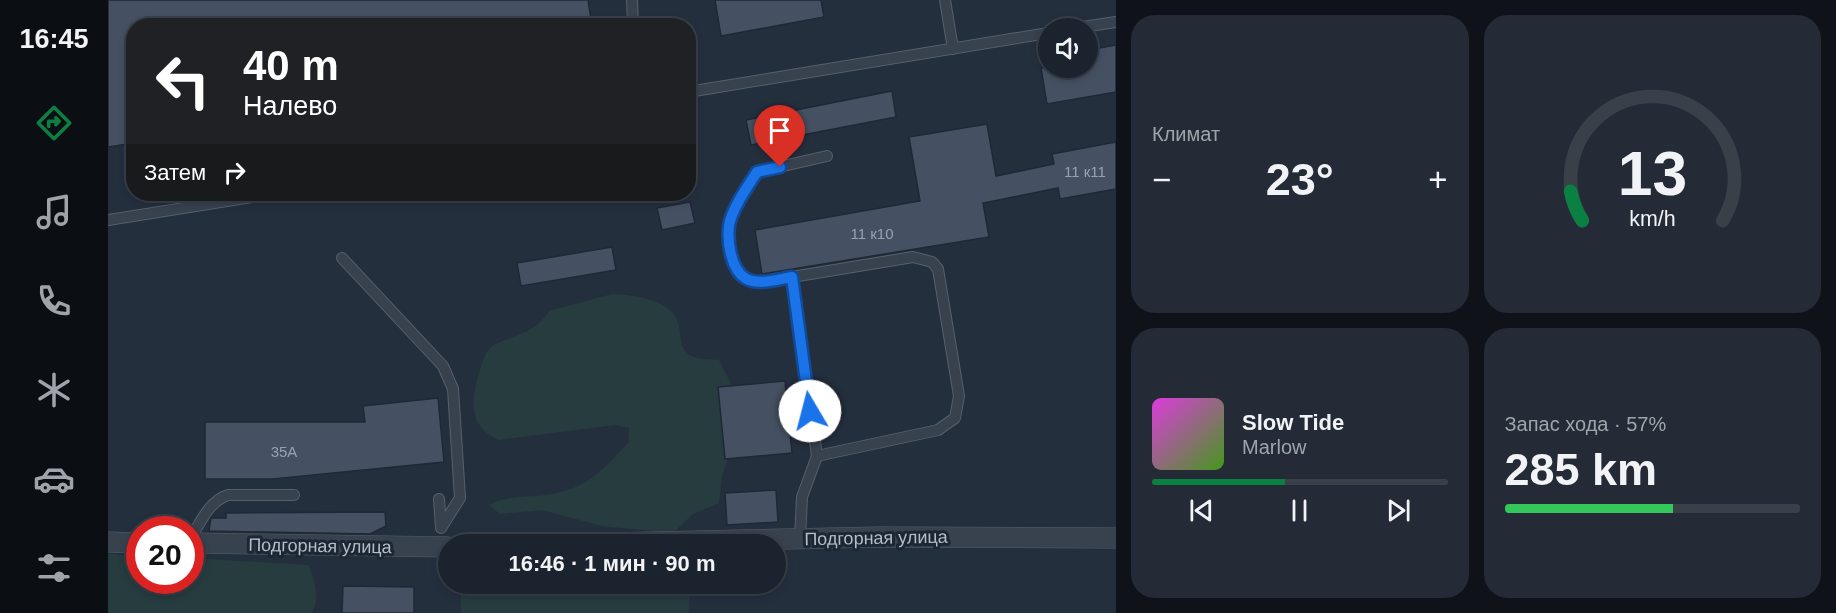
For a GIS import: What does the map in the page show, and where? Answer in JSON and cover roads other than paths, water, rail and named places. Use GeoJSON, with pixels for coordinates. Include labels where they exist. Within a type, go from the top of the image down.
{"type":"FeatureCollection","features":[{"type":"Feature","properties":{"kind":"street","name":"Подгорная улица"},"geometry":{"type":"LineString","coordinates":[[786,539],[1116,538]]}},
{"type":"Feature","properties":{"kind":"street"},"geometry":{"type":"LineString","coordinates":[[108,542],[126,543]]}},
{"type":"Feature","properties":{"kind":"street","name":"Подгорная улица"},"geometry":{"type":"LineString","coordinates":[[204,542],[438,548]]}},
{"type":"Feature","properties":{"kind":"lane"},"geometry":{"type":"LineString","coordinates":[[632,0],[633,18]]}},
{"type":"Feature","properties":{"kind":"lane"},"geometry":{"type":"LineString","coordinates":[[945,0],[953,49]]}},
{"type":"Feature","properties":{"kind":"lane"},"geometry":{"type":"LineString","coordinates":[[1098,25],[1116,22]]}},
{"type":"Feature","properties":{"kind":"lane"},"geometry":{"type":"LineString","coordinates":[[696,91],[1038,35]]}},
{"type":"Feature","properties":{"kind":"lane"},"geometry":{"type":"LineString","coordinates":[[817,456],[938,430],[955,418],[959,396],[939,269],[932,262],[913,257],[757,281],[745,278],[737,269],[731,255],[729,225],[743,193],[757,172],[827,156]]}},
{"type":"Feature","properties":{"kind":"lane"},"geometry":{"type":"LineString","coordinates":[[108,220],[228,201]]}},
{"type":"Feature","properties":{"kind":"lane"},"geometry":{"type":"LineString","coordinates":[[342,258],[443,366],[453,389],[460,498],[441,528]]}},
{"type":"Feature","properties":{"kind":"lane"},"geometry":{"type":"LineString","coordinates":[[792,277],[817,456],[802,497],[800,539]]}},
{"type":"Feature","properties":{"kind":"lane"},"geometry":{"type":"LineString","coordinates":[[204,518],[221,497],[228,495],[294,495]]}},
{"type":"Feature","properties":{"kind":"lane"},"geometry":{"type":"LineString","coordinates":[[440,499],[440,534]]}}]}
